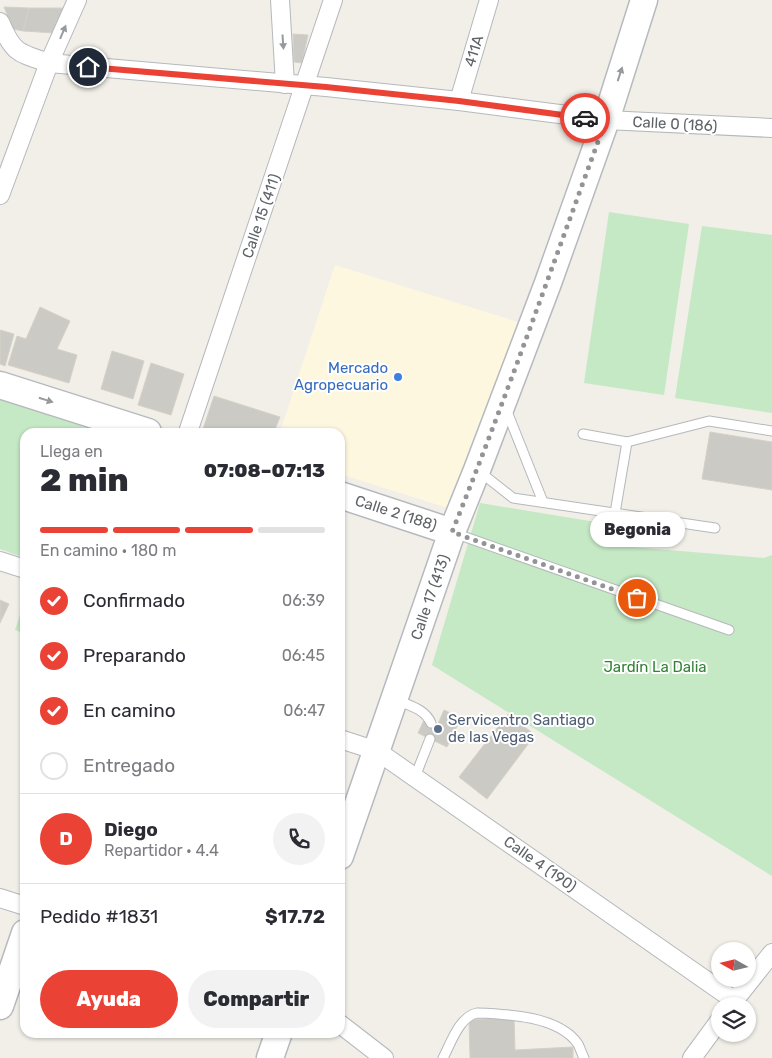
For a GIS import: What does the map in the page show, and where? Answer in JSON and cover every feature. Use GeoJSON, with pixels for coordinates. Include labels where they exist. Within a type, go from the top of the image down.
{"type":"FeatureCollection","features":[{"type":"Feature","properties":{"kind":"main road","name":"Calle 17 (413)"},"geometry":{"type":"LineString","coordinates":[[345,842],[452,532],[548,283],[606,120],[644,0]]}},
{"type":"Feature","properties":{"kind":"main road"},"geometry":{"type":"LineString","coordinates":[[0,385],[135,428]]}},
{"type":"Feature","properties":{"kind":"main road","name":"Calle 2 (188)"},"geometry":{"type":"LineString","coordinates":[[345,497],[452,532]]}},
{"type":"Feature","properties":{"kind":"main road"},"geometry":{"type":"LineString","coordinates":[[0,1006],[20,948]]}},
{"type":"Feature","properties":{"kind":"main road"},"geometry":{"type":"LineString","coordinates":[[270,1058],[277,1038]]}},
{"type":"Feature","properties":{"kind":"street"},"geometry":{"type":"LineString","coordinates":[[0,195],[49,64],[76,0]]}},
{"type":"Feature","properties":{"kind":"street"},"geometry":{"type":"LineString","coordinates":[[280,0],[285,84]]}},
{"type":"Feature","properties":{"kind":"street","name":"Calle 15 (411)"},"geometry":{"type":"LineString","coordinates":[[189,428],[333,0]]}},
{"type":"Feature","properties":{"kind":"street","name":"411A"},"geometry":{"type":"LineString","coordinates":[[459,101],[489,0]]}},
{"type":"Feature","properties":{"kind":"street","name":"Calle 0 (186)"},"geometry":{"type":"LineString","coordinates":[[0,22],[8,41],[21,54],[49,64],[305,85],[459,101],[606,120],[772,128]]}},
{"type":"Feature","properties":{"kind":"street"},"geometry":{"type":"LineString","coordinates":[[0,561],[20,567]]}},
{"type":"Feature","properties":{"kind":"street","name":"Calle 4 (190)"},"geometry":{"type":"LineString","coordinates":[[345,740],[377,750],[724,997]]}},
{"type":"Feature","properties":{"kind":"street"},"geometry":{"type":"LineString","coordinates":[[0,898],[20,904]]}},
{"type":"Feature","properties":{"kind":"street"},"geometry":{"type":"LineString","coordinates":[[737,997],[772,953]]}},
{"type":"Feature","properties":{"kind":"street"},"geometry":{"type":"LineString","coordinates":[[345,1028],[384,1058]]}},
{"type":"Feature","properties":{"kind":"street"},"geometry":{"type":"LineString","coordinates":[[692,1058],[711,1032]]}},
{"type":"Feature","properties":{"kind":"lane"},"geometry":{"type":"LineString","coordinates":[[503,402],[543,502]]}},
{"type":"Feature","properties":{"kind":"lane"},"geometry":{"type":"LineString","coordinates":[[583,434],[627,442],[709,421],[772,431]]}},
{"type":"Feature","properties":{"kind":"lane"},"geometry":{"type":"LineString","coordinates":[[615,513],[627,442]]}},
{"type":"Feature","properties":{"kind":"lane"},"geometry":{"type":"LineString","coordinates":[[477,470],[513,498],[715,528]]}},
{"type":"Feature","properties":{"kind":"lane"},"geometry":{"type":"LineString","coordinates":[[452,532],[729,630]]}},
{"type":"Feature","properties":{"kind":"lane"},"geometry":{"type":"LineString","coordinates":[[394,699],[422,711],[428,715],[431,723]]}},
{"type":"Feature","properties":{"kind":"lane"},"geometry":{"type":"LineString","coordinates":[[415,777],[430,739]]}},
{"type":"Feature","properties":{"kind":"lane"},"geometry":{"type":"LineString","coordinates":[[443,1058],[464,1020],[470,1014],[477,1013],[530,1017],[549,1023],[578,1043],[584,1058]]}},
{"type":"Feature","properties":{"kind":"shaded area","name":"Mercado Agropecuario"},"geometry":{"type":"Polygon","coordinates":[[[335,265],[518,322],[448,508],[345,476],[345,428],[281,428],[335,265]]]}},
{"type":"Feature","properties":{"kind":"green space"},"geometry":{"type":"Polygon","coordinates":[[[609,212],[689,224],[664,395],[584,383],[609,212]]]}},
{"type":"Feature","properties":{"kind":"green space"},"geometry":{"type":"Polygon","coordinates":[[[702,226],[772,235],[772,413],[675,398],[702,226]]]}},
{"type":"Feature","properties":{"kind":"green space"},"geometry":{"type":"Polygon","coordinates":[[[0,399],[91,428],[20,428],[20,556],[0,549],[0,399]]]}},
{"type":"Feature","properties":{"kind":"green space","name":"Jardín La Dalia"},"geometry":{"type":"Polygon","coordinates":[[[480,503],[608,524],[632,547],[764,558],[772,555],[772,876],[432,665],[480,503]]]}},
{"type":"Feature","properties":{"kind":"green space"},"geometry":{"type":"Polygon","coordinates":[[[20,614],[20,632],[15,630],[20,614]]]}},
{"type":"Feature","properties":{"kind":"building"},"geometry":{"type":"Polygon","coordinates":[[[4,7],[29,8],[23,31],[13,29],[4,7]]]}},
{"type":"Feature","properties":{"kind":"building"},"geometry":{"type":"Polygon","coordinates":[[[29,8],[65,8],[55,33],[23,31],[29,8]]]}},
{"type":"Feature","properties":{"kind":"building"},"geometry":{"type":"Polygon","coordinates":[[[293,34],[308,35],[302,63],[294,62],[293,34]]]}},
{"type":"Feature","properties":{"kind":"building"},"geometry":{"type":"Polygon","coordinates":[[[40,307],[70,321],[57,349],[77,355],[69,383],[8,365],[17,336],[26,339],[40,307]]]}},
{"type":"Feature","properties":{"kind":"building"},"geometry":{"type":"Polygon","coordinates":[[[0,330],[14,334],[5,366],[0,364],[0,330]]]}},
{"type":"Feature","properties":{"kind":"building"},"geometry":{"type":"Polygon","coordinates":[[[112,351],[144,361],[133,399],[101,389],[112,351]]]}},
{"type":"Feature","properties":{"kind":"building"},"geometry":{"type":"Polygon","coordinates":[[[151,363],[184,374],[171,415],[138,405],[151,363]]]}},
{"type":"Feature","properties":{"kind":"building"},"geometry":{"type":"Polygon","coordinates":[[[214,396],[280,417],[276,428],[203,428],[214,396]]]}},
{"type":"Feature","properties":{"kind":"building"},"geometry":{"type":"Polygon","coordinates":[[[710,432],[772,442],[772,490],[702,479],[710,432]]]}},
{"type":"Feature","properties":{"kind":"building"},"geometry":{"type":"Polygon","coordinates":[[[0,600],[9,604],[0,623],[0,600]]]}},
{"type":"Feature","properties":{"kind":"building","name":"Servicentro Santiago de las Vegas"},"geometry":{"type":"Polygon","coordinates":[[[444,710],[461,718],[447,747],[418,733],[424,720],[437,726],[444,710]]]}},
{"type":"Feature","properties":{"kind":"building"},"geometry":{"type":"Polygon","coordinates":[[[508,714],[535,735],[487,799],[459,777],[508,714]]]}},
{"type":"Feature","properties":{"kind":"building"},"geometry":{"type":"Polygon","coordinates":[[[514,1017],[515,1050],[573,1047],[573,1058],[470,1058],[469,1020],[514,1017]]]}},
{"type":"Feature","properties":{"kind":"way so far"},"geometry":{"type":"LineString","coordinates":[[585,118],[606,120],[548,283],[452,532],[637,598]]}},
{"type":"Feature","properties":{"kind":"place","name":"Mercado Agropecuario"},"geometry":{"type":"Point","coordinates":[398,377]}},
{"type":"Feature","properties":{"kind":"place","name":"Begonia"},"geometry":{"type":"Point","coordinates":[637,598]}},
{"type":"Feature","properties":{"kind":"place","name":"Servicentro Santiago de las Vegas"},"geometry":{"type":"Point","coordinates":[438,729]}},
{"type":"Feature","properties":{"kind":"route"},"geometry":{"type":"LineString","coordinates":[[88,67],[326,87],[459,101],[585,118]]}}]}
